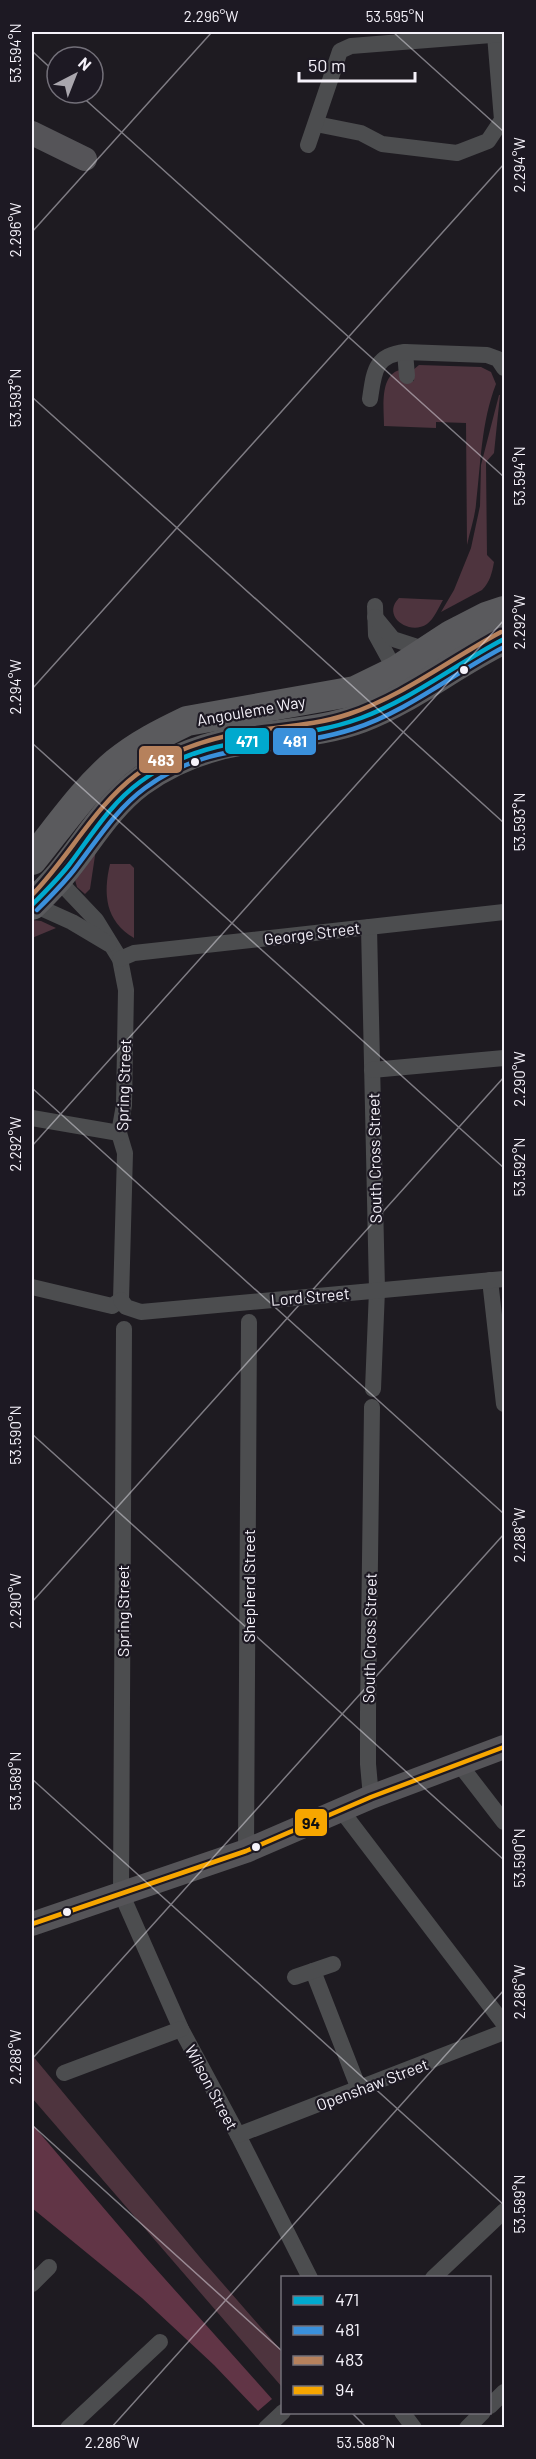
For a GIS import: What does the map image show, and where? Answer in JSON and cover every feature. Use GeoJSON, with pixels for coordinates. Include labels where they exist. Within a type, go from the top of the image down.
{"type":"FeatureCollection","features":[{"type":"Feature","properties":{"kind":"highway","name":"Angouleme Way"},"geometry":{"type":"LineString","coordinates":[[32,905],[44,881],[114,804],[139,782],[164,766],[201,750],[244,740],[299,733],[359,718],[403,683],[427,650],[486,617],[504,611]]}},
{"type":"Feature","properties":{"kind":"highway","name":"Angouleme Way"},"geometry":{"type":"LineString","coordinates":[[32,860],[88,791],[115,765],[145,742],[172,728],[187,721],[403,683],[504,639]]}},
{"type":"Feature","properties":{"kind":"main road"},"geometry":{"type":"LineString","coordinates":[[32,133],[85,159]]}},
{"type":"Feature","properties":{"kind":"main road"},"geometry":{"type":"LineString","coordinates":[[32,1924],[246,1851],[371,1797],[504,1747]]}},
{"type":"Feature","properties":{"kind":"street"},"geometry":{"type":"LineString","coordinates":[[308,145],[340,51],[351,46],[500,34],[502,120],[488,141],[457,153],[382,144],[361,133],[316,124]]}},
{"type":"Feature","properties":{"kind":"street"},"geometry":{"type":"LineString","coordinates":[[405,352],[407,376]]}},
{"type":"Feature","properties":{"kind":"street"},"geometry":{"type":"LineString","coordinates":[[370,399],[378,365],[384,358],[405,352],[487,355],[498,359],[504,368]]}},
{"type":"Feature","properties":{"kind":"street"},"geometry":{"type":"LineString","coordinates":[[403,683],[376,635],[375,612],[393,639],[427,650]]}},
{"type":"Feature","properties":{"kind":"street","name":"Spring Street"},"geometry":{"type":"LineString","coordinates":[[44,881],[96,920],[120,959],[126,990],[124,1106],[119,1133],[125,1153],[121,1300]]}},
{"type":"Feature","properties":{"kind":"street","name":"Spring Street"},"geometry":{"type":"LineString","coordinates":[[32,905],[72,922],[110,945]]}},
{"type":"Feature","properties":{"kind":"street","name":"George Street"},"geometry":{"type":"LineString","coordinates":[[120,959],[134,953],[504,912]]}},
{"type":"Feature","properties":{"kind":"street","name":"South Cross Street"},"geometry":{"type":"LineString","coordinates":[[369,927],[377,1290],[373,1389]]}},
{"type":"Feature","properties":{"kind":"street"},"geometry":{"type":"LineString","coordinates":[[372,1070],[504,1058]]}},
{"type":"Feature","properties":{"kind":"street"},"geometry":{"type":"LineString","coordinates":[[32,1118],[119,1133]]}},
{"type":"Feature","properties":{"kind":"street"},"geometry":{"type":"LineString","coordinates":[[497,1280],[504,1404]]}},
{"type":"Feature","properties":{"kind":"street","name":"Lord Street"},"geometry":{"type":"LineString","coordinates":[[121,1300],[126,1307],[141,1312],[497,1280]]}},
{"type":"Feature","properties":{"kind":"street"},"geometry":{"type":"LineString","coordinates":[[32,1287],[112,1306],[121,1300]]}},
{"type":"Feature","properties":{"kind":"street","name":"Shepherd Street"},"geometry":{"type":"LineString","coordinates":[[246,1851],[249,1322]]}},
{"type":"Feature","properties":{"kind":"street","name":"Spring Street"},"geometry":{"type":"LineString","coordinates":[[121,1893],[124,1329]]}},
{"type":"Feature","properties":{"kind":"street","name":"South Cross Street"},"geometry":{"type":"LineString","coordinates":[[371,1797],[368,1764],[368,1712],[372,1407]]}},
{"type":"Feature","properties":{"kind":"street"},"geometry":{"type":"LineString","coordinates":[[460,1765],[504,1822]]}},
{"type":"Feature","properties":{"kind":"street"},"geometry":{"type":"LineString","coordinates":[[341,1810],[504,2024]]}},
{"type":"Feature","properties":{"kind":"street","name":"Wilson Street"},"geometry":{"type":"LineString","coordinates":[[121,1893],[181,2029],[309,2276]]}},
{"type":"Feature","properties":{"kind":"street"},"geometry":{"type":"LineString","coordinates":[[295,1977],[333,1964]]}},
{"type":"Feature","properties":{"kind":"street"},"geometry":{"type":"LineString","coordinates":[[314,1971],[359,2089]]}},
{"type":"Feature","properties":{"kind":"street"},"geometry":{"type":"LineString","coordinates":[[64,2073],[181,2029]]}},
{"type":"Feature","properties":{"kind":"street","name":"Openshaw Street"},"geometry":{"type":"LineString","coordinates":[[238,2135],[504,2032]]}},
{"type":"Feature","properties":{"kind":"street"},"geometry":{"type":"LineString","coordinates":[[434,2276],[504,2211]]}},
{"type":"Feature","properties":{"kind":"street"},"geometry":{"type":"LineString","coordinates":[[32,2284],[50,2267]]}},
{"type":"Feature","properties":{"kind":"street"},"geometry":{"type":"LineString","coordinates":[[68,2427],[160,2342]]}},
{"type":"Feature","properties":{"kind":"street"},"geometry":{"type":"LineString","coordinates":[[491,2404],[504,2392]]}},
{"type":"Feature","properties":{"kind":"street"},"geometry":{"type":"LineString","coordinates":[[266,2427],[281,2414]]}},
{"type":"Feature","properties":{"kind":"street"},"geometry":{"type":"LineString","coordinates":[[404,2414],[414,2427]]}},
{"type":"Feature","properties":{"kind":"street"},"geometry":{"type":"LineString","coordinates":[[467,2427],[481,2414]]}},
{"type":"Feature","properties":{"kind":"shaded area"},"geometry":{"type":"Polygon","coordinates":[[[419,365],[481,367],[491,372],[496,384],[484,428],[475,509],[467,545],[466,423],[436,422],[436,428],[384,426],[384,394],[389,378],[400,370],[402,382],[414,381],[413,370],[419,365]]]}},
{"type":"Feature","properties":{"kind":"shaded area"},"geometry":{"type":"Polygon","coordinates":[[[499,395],[494,453],[486,462],[487,555],[494,562],[491,574],[482,590],[441,612],[454,590],[471,548],[480,506],[481,465],[499,395]]]}},
{"type":"Feature","properties":{"kind":"shaded area"},"geometry":{"type":"Polygon","coordinates":[[[399,598],[443,600],[430,622],[412,628],[405,626],[395,617],[394,605],[399,598]]]}},
{"type":"Feature","properties":{"kind":"shaded area"},"geometry":{"type":"Polygon","coordinates":[[[96,849],[90,889],[85,894],[77,887],[75,880],[96,849]]]}},
{"type":"Feature","properties":{"kind":"shaded area"},"geometry":{"type":"Polygon","coordinates":[[[110,864],[130,864],[134,868],[134,938],[117,923],[108,906],[107,886],[110,864]]]}},
{"type":"Feature","properties":{"kind":"shaded area"},"geometry":{"type":"Polygon","coordinates":[[[32,920],[41,921],[56,928],[32,938],[32,920]]]}},
{"type":"Feature","properties":{"kind":"shaded area"},"geometry":{"type":"Polygon","coordinates":[[[32,2055],[203,2261],[279,2348],[281,2351],[281,2386],[32,2098],[32,2055]]]}},
{"type":"Feature","properties":{"kind":"shaded area"},"geometry":{"type":"Polygon","coordinates":[[[32,2124],[148,2260],[272,2399],[258,2411],[214,2365],[142,2298],[32,2208],[32,2124]]]}},
{"type":"Feature","properties":{"kind":"transit line","name":"483"},"geometry":{"type":"LineString","coordinates":[[32,895],[107,802],[136,775],[164,758],[210,740],[327,720],[349,714],[407,687],[501,632]]}},
{"type":"Feature","properties":{"kind":"transit line","name":"471"},"geometry":{"type":"LineString","coordinates":[[32,905],[65,870],[119,800],[140,782],[167,765],[221,746],[333,727],[361,718],[398,701],[504,639]]}},
{"type":"Feature","properties":{"kind":"transit line","name":"481"},"geometry":{"type":"LineString","coordinates":[[37,910],[70,875],[124,806],[145,788],[170,772],[195,761],[221,754],[326,736],[353,729],[412,702],[504,647]]}},
{"type":"Feature","properties":{"kind":"transit line","name":"94"},"geometry":{"type":"LineString","coordinates":[[32,1924],[246,1851],[371,1797],[504,1747]]}}]}
